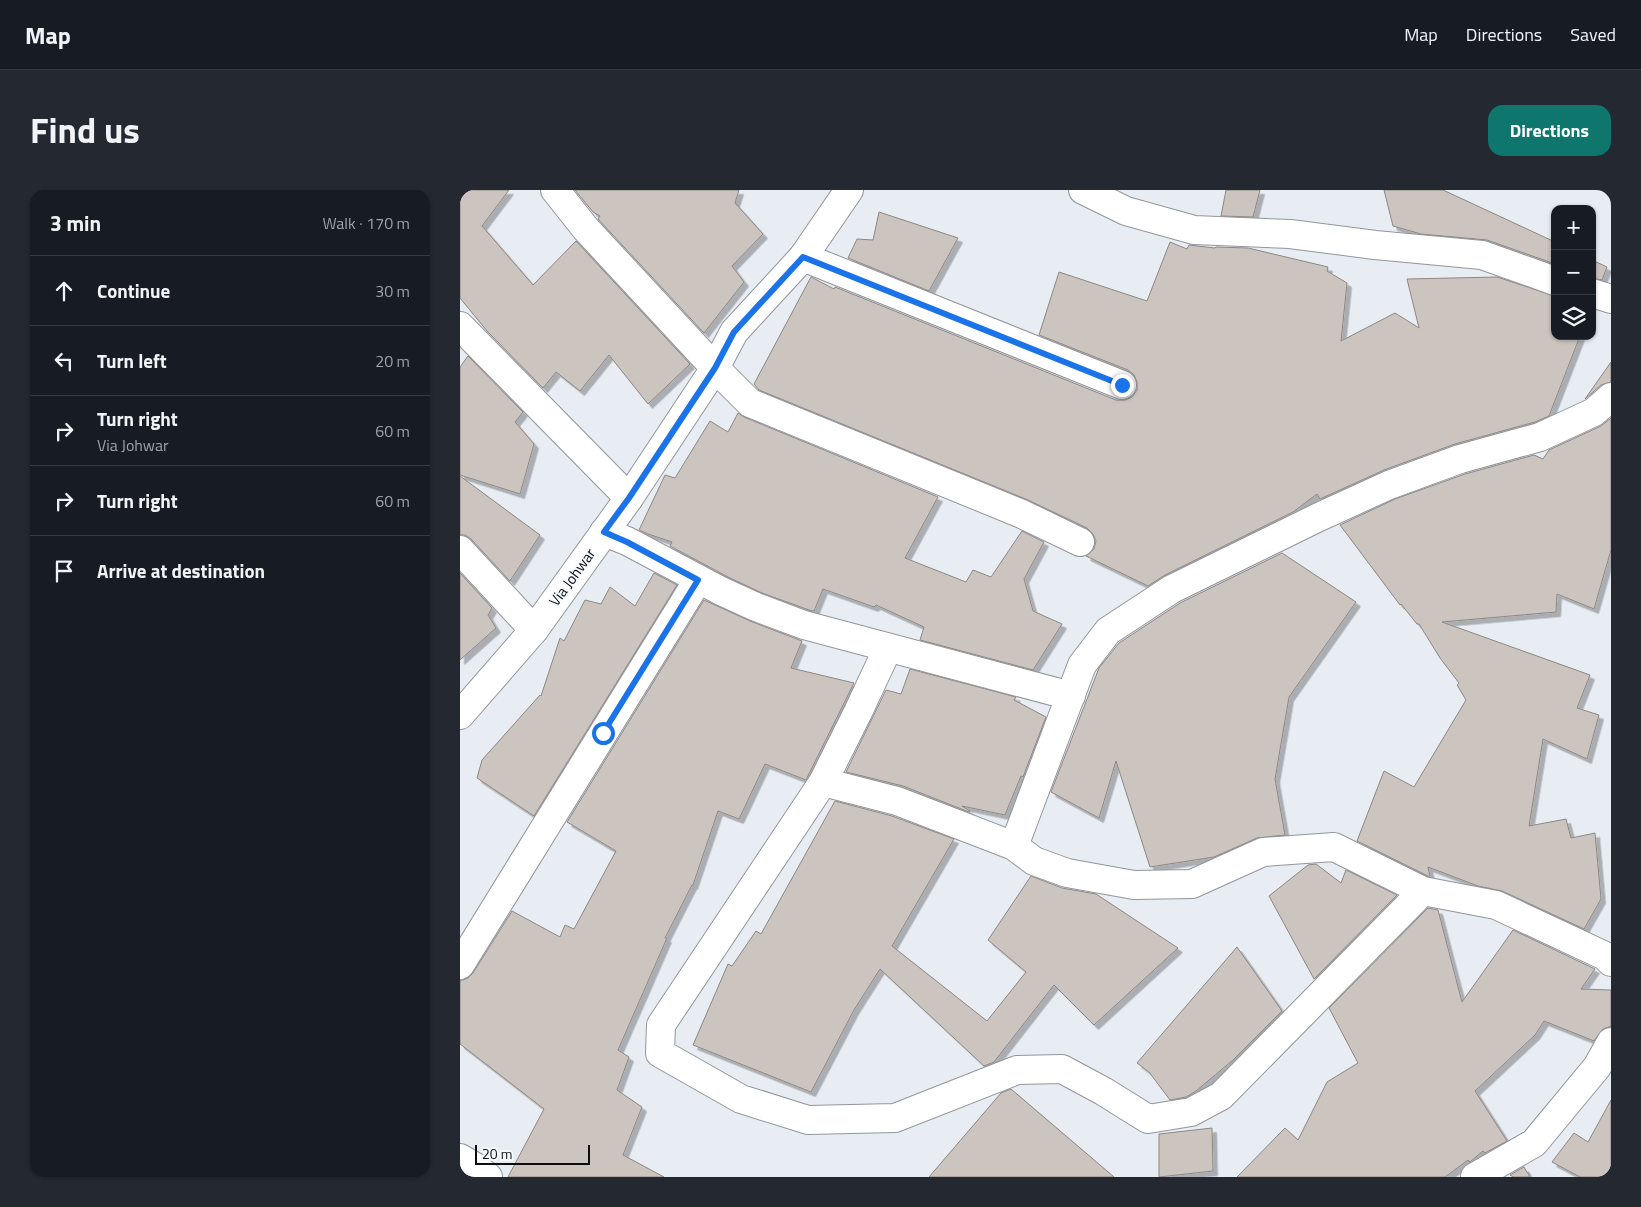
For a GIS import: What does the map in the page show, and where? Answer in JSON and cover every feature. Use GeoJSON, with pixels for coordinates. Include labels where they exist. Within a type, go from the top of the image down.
{"type":"FeatureCollection","features":[{"type":"Feature","properties":{"kind":"street"},"geometry":{"type":"LineString","coordinates":[[555,190],[586,229],[750,403],[1022,514],[1080,542]]}},
{"type":"Feature","properties":{"kind":"street","name":"Via Johwar"},"geometry":{"type":"LineString","coordinates":[[460,715],[534,630],[629,498],[715,368],[734,332],[803,257],[849,190]]}},
{"type":"Feature","properties":{"kind":"street"},"geometry":{"type":"LineString","coordinates":[[1083,190],[1126,211],[1194,230],[1290,234],[1375,245],[1482,255],[1551,280]]}},
{"type":"Feature","properties":{"kind":"street"},"geometry":{"type":"LineString","coordinates":[[803,257],[1122,385]]}},
{"type":"Feature","properties":{"kind":"street"},"geometry":{"type":"LineString","coordinates":[[1596,294],[1611,299]]}},
{"type":"Feature","properties":{"kind":"street"},"geometry":{"type":"LineString","coordinates":[[460,326],[629,498]]}},
{"type":"Feature","properties":{"kind":"street"},"geometry":{"type":"LineString","coordinates":[[1014,846],[1082,665],[1108,631],[1172,589],[1319,517],[1389,485],[1460,460],[1540,437],[1594,412],[1611,397]]}},
{"type":"Feature","properties":{"kind":"street"},"geometry":{"type":"LineString","coordinates":[[604,532],[756,607],[804,625],[1071,696]]}},
{"type":"Feature","properties":{"kind":"street"},"geometry":{"type":"LineString","coordinates":[[460,550],[534,630]]}},
{"type":"Feature","properties":{"kind":"street"},"geometry":{"type":"LineString","coordinates":[[460,965],[698,580]]}},
{"type":"Feature","properties":{"kind":"street"},"geometry":{"type":"LineString","coordinates":[[888,648],[823,782],[661,1025],[660,1053],[741,1099],[808,1120],[895,1118],[1017,1070],[1035,1068],[1062,1069],[1102,1090],[1148,1119],[1190,1112],[1221,1096],[1423,891]]}},
{"type":"Feature","properties":{"kind":"street"},"geometry":{"type":"LineString","coordinates":[[823,782],[897,802],[1014,846],[1034,861],[1067,873],[1134,885],[1192,884],[1263,852],[1334,847],[1423,891],[1496,905],[1606,956],[1611,962]]}},
{"type":"Feature","properties":{"kind":"street"},"geometry":{"type":"LineString","coordinates":[[1475,1177],[1534,1143],[1597,1067],[1611,1042]]}},
{"type":"Feature","properties":{"kind":"street"},"geometry":{"type":"LineString","coordinates":[[460,1158],[488,1177]]}},
{"type":"Feature","properties":{"kind":"building"},"geometry":{"type":"Polygon","coordinates":[[[460,190],[509,190],[482,226],[533,285],[576,241],[690,364],[648,404],[609,355],[580,391],[556,372],[543,388],[487,331],[460,298],[460,190]]]}},
{"type":"Feature","properties":{"kind":"building"},"geometry":{"type":"Polygon","coordinates":[[[575,190],[739,190],[735,203],[763,234],[732,266],[744,282],[704,333],[598,219],[600,216],[593,212],[575,190]]]}},
{"type":"Feature","properties":{"kind":"building"},"geometry":{"type":"Polygon","coordinates":[[[1226,190],[1260,190],[1253,217],[1221,216],[1226,190]]]}},
{"type":"Feature","properties":{"kind":"building"},"geometry":{"type":"Polygon","coordinates":[[[1384,190],[1443,190],[1551,240],[1551,263],[1487,240],[1421,234],[1393,226],[1384,190]]]}},
{"type":"Feature","properties":{"kind":"building"},"geometry":{"type":"Polygon","coordinates":[[[879,212],[958,238],[929,291],[848,258],[857,239],[873,240],[879,212]]]}},
{"type":"Feature","properties":{"kind":"building"},"geometry":{"type":"Polygon","coordinates":[[[1170,242],[1187,249],[1189,245],[1215,248],[1248,248],[1328,267],[1327,271],[1347,283],[1341,341],[1395,313],[1419,328],[1407,279],[1497,277],[1551,295],[1551,340],[1578,340],[1549,416],[1535,422],[1455,444],[1384,470],[1320,499],[1317,494],[1293,512],[1165,575],[1148,586],[1086,556],[1094,549],[1096,541],[1093,534],[1087,528],[1028,500],[759,390],[754,384],[811,277],[834,289],[835,287],[1116,400],[1125,400],[1132,397],[1137,390],[1137,382],[1134,375],[1128,370],[1039,335],[1059,272],[1147,301],[1170,242]]]}},
{"type":"Feature","properties":{"kind":"building"},"geometry":{"type":"Polygon","coordinates":[[[1596,262],[1607,267],[1602,280],[1596,279],[1596,262]]]}},
{"type":"Feature","properties":{"kind":"building"},"geometry":{"type":"Polygon","coordinates":[[[468,356],[523,412],[515,422],[534,444],[520,494],[460,475],[460,367],[468,356]]]}},
{"type":"Feature","properties":{"kind":"building"},"geometry":{"type":"Polygon","coordinates":[[[1611,362],[1611,382],[1601,385],[1585,399],[1611,362]]]}},
{"type":"Feature","properties":{"kind":"building"},"geometry":{"type":"Polygon","coordinates":[[[738,413],[938,497],[905,558],[966,582],[973,570],[991,577],[1022,531],[1044,542],[1024,579],[1033,611],[1062,624],[1033,670],[920,640],[924,627],[876,605],[874,607],[823,589],[814,611],[809,610],[762,593],[728,577],[670,546],[672,542],[639,530],[665,475],[675,478],[710,421],[728,432],[738,413]]]}},
{"type":"Feature","properties":{"kind":"building"},"geometry":{"type":"Polygon","coordinates":[[[1611,418],[1611,550],[1594,609],[1557,594],[1556,612],[1442,622],[1590,675],[1577,708],[1599,715],[1587,759],[1543,739],[1529,826],[1566,819],[1571,838],[1595,833],[1601,899],[1584,929],[1502,891],[1478,886],[1428,867],[1430,876],[1428,876],[1357,841],[1384,771],[1414,787],[1466,700],[1457,685],[1459,683],[1440,658],[1419,624],[1400,605],[1340,525],[1395,499],[1465,474],[1534,455],[1543,459],[1549,450],[1601,426],[1611,418]]]}},
{"type":"Feature","properties":{"kind":"building"},"geometry":{"type":"Polygon","coordinates":[[[460,476],[540,535],[510,581],[471,539],[465,535],[460,535],[460,476]]]}},
{"type":"Feature","properties":{"kind":"building"},"geometry":{"type":"Polygon","coordinates":[[[1282,553],[1356,602],[1289,697],[1275,779],[1285,835],[1257,838],[1214,857],[1150,867],[1116,761],[1099,818],[1051,792],[1099,668],[1119,643],[1180,603],[1282,553]]]}},
{"type":"Feature","properties":{"kind":"building"},"geometry":{"type":"Polygon","coordinates":[[[460,573],[492,608],[488,615],[496,628],[460,660],[460,573]]]}},
{"type":"Feature","properties":{"kind":"building"},"geometry":{"type":"Polygon","coordinates":[[[654,573],[677,585],[534,816],[477,778],[482,760],[541,696],[560,638],[564,641],[585,600],[601,604],[610,587],[635,606],[654,573]]]}},
{"type":"Feature","properties":{"kind":"building"},"geometry":{"type":"Polygon","coordinates":[[[704,600],[750,621],[802,641],[791,668],[854,683],[806,780],[765,764],[739,819],[718,811],[693,885],[665,938],[667,938],[618,1050],[629,1057],[617,1090],[642,1107],[623,1155],[664,1177],[508,1177],[544,1109],[460,1044],[460,981],[468,978],[473,973],[512,911],[560,937],[565,925],[574,929],[616,851],[567,822],[704,600]]]}},
{"type":"Feature","properties":{"kind":"building"},"geometry":{"type":"Polygon","coordinates":[[[910,669],[1016,697],[1014,700],[1046,717],[1023,777],[1021,776],[1005,815],[962,806],[969,812],[903,786],[846,772],[886,690],[901,694],[910,669]]]}},
{"type":"Feature","properties":{"kind":"building"},"geometry":{"type":"Polygon","coordinates":[[[835,801],[892,816],[954,839],[892,946],[987,1021],[1026,972],[988,940],[1031,876],[1062,888],[1096,894],[1178,948],[1094,1025],[1054,985],[994,1062],[984,1066],[880,969],[854,1010],[811,1092],[693,1045],[728,964],[732,966],[756,931],[761,934],[835,801]]]}},
{"type":"Feature","properties":{"kind":"building"},"geometry":{"type":"Polygon","coordinates":[[[1316,864],[1341,883],[1346,870],[1397,895],[1314,979],[1269,896],[1308,865],[1316,864]]]}},
{"type":"Feature","properties":{"kind":"building"},"geometry":{"type":"Polygon","coordinates":[[[1428,908],[1438,910],[1462,1002],[1513,930],[1595,969],[1581,989],[1611,990],[1611,1026],[1603,1029],[1594,1041],[1544,1021],[1535,1035],[1475,1091],[1507,1141],[1485,1153],[1483,1151],[1470,1162],[1468,1160],[1445,1177],[1237,1177],[1285,1128],[1298,1140],[1327,1082],[1358,1063],[1329,1008],[1428,908]]]}},
{"type":"Feature","properties":{"kind":"building"},"geometry":{"type":"Polygon","coordinates":[[[1237,947],[1282,1011],[1233,1060],[1196,1091],[1186,1097],[1170,1100],[1149,1072],[1137,1063],[1237,947]]]}},
{"type":"Feature","properties":{"kind":"building"},"geometry":{"type":"Polygon","coordinates":[[[1011,1089],[1114,1177],[929,1177],[1001,1093],[1011,1089]]]}},
{"type":"Feature","properties":{"kind":"building"},"geometry":{"type":"Polygon","coordinates":[[[1611,1100],[1611,1177],[1580,1177],[1552,1162],[1574,1133],[1588,1142],[1611,1100]]]}},
{"type":"Feature","properties":{"kind":"building"},"geometry":{"type":"Polygon","coordinates":[[[1212,1128],[1213,1171],[1159,1177],[1159,1134],[1212,1128]]]}},
{"type":"Feature","properties":{"kind":"building"},"geometry":{"type":"Polygon","coordinates":[[[1524,1167],[1530,1177],[1513,1177],[1510,1175],[1524,1167]]]}},
{"type":"Feature","properties":{"kind":"route"},"geometry":{"type":"LineString","coordinates":[[603,733],[698,580],[627,542],[604,532],[629,498],[715,368],[734,332],[803,257],[1122,385]]}}]}
